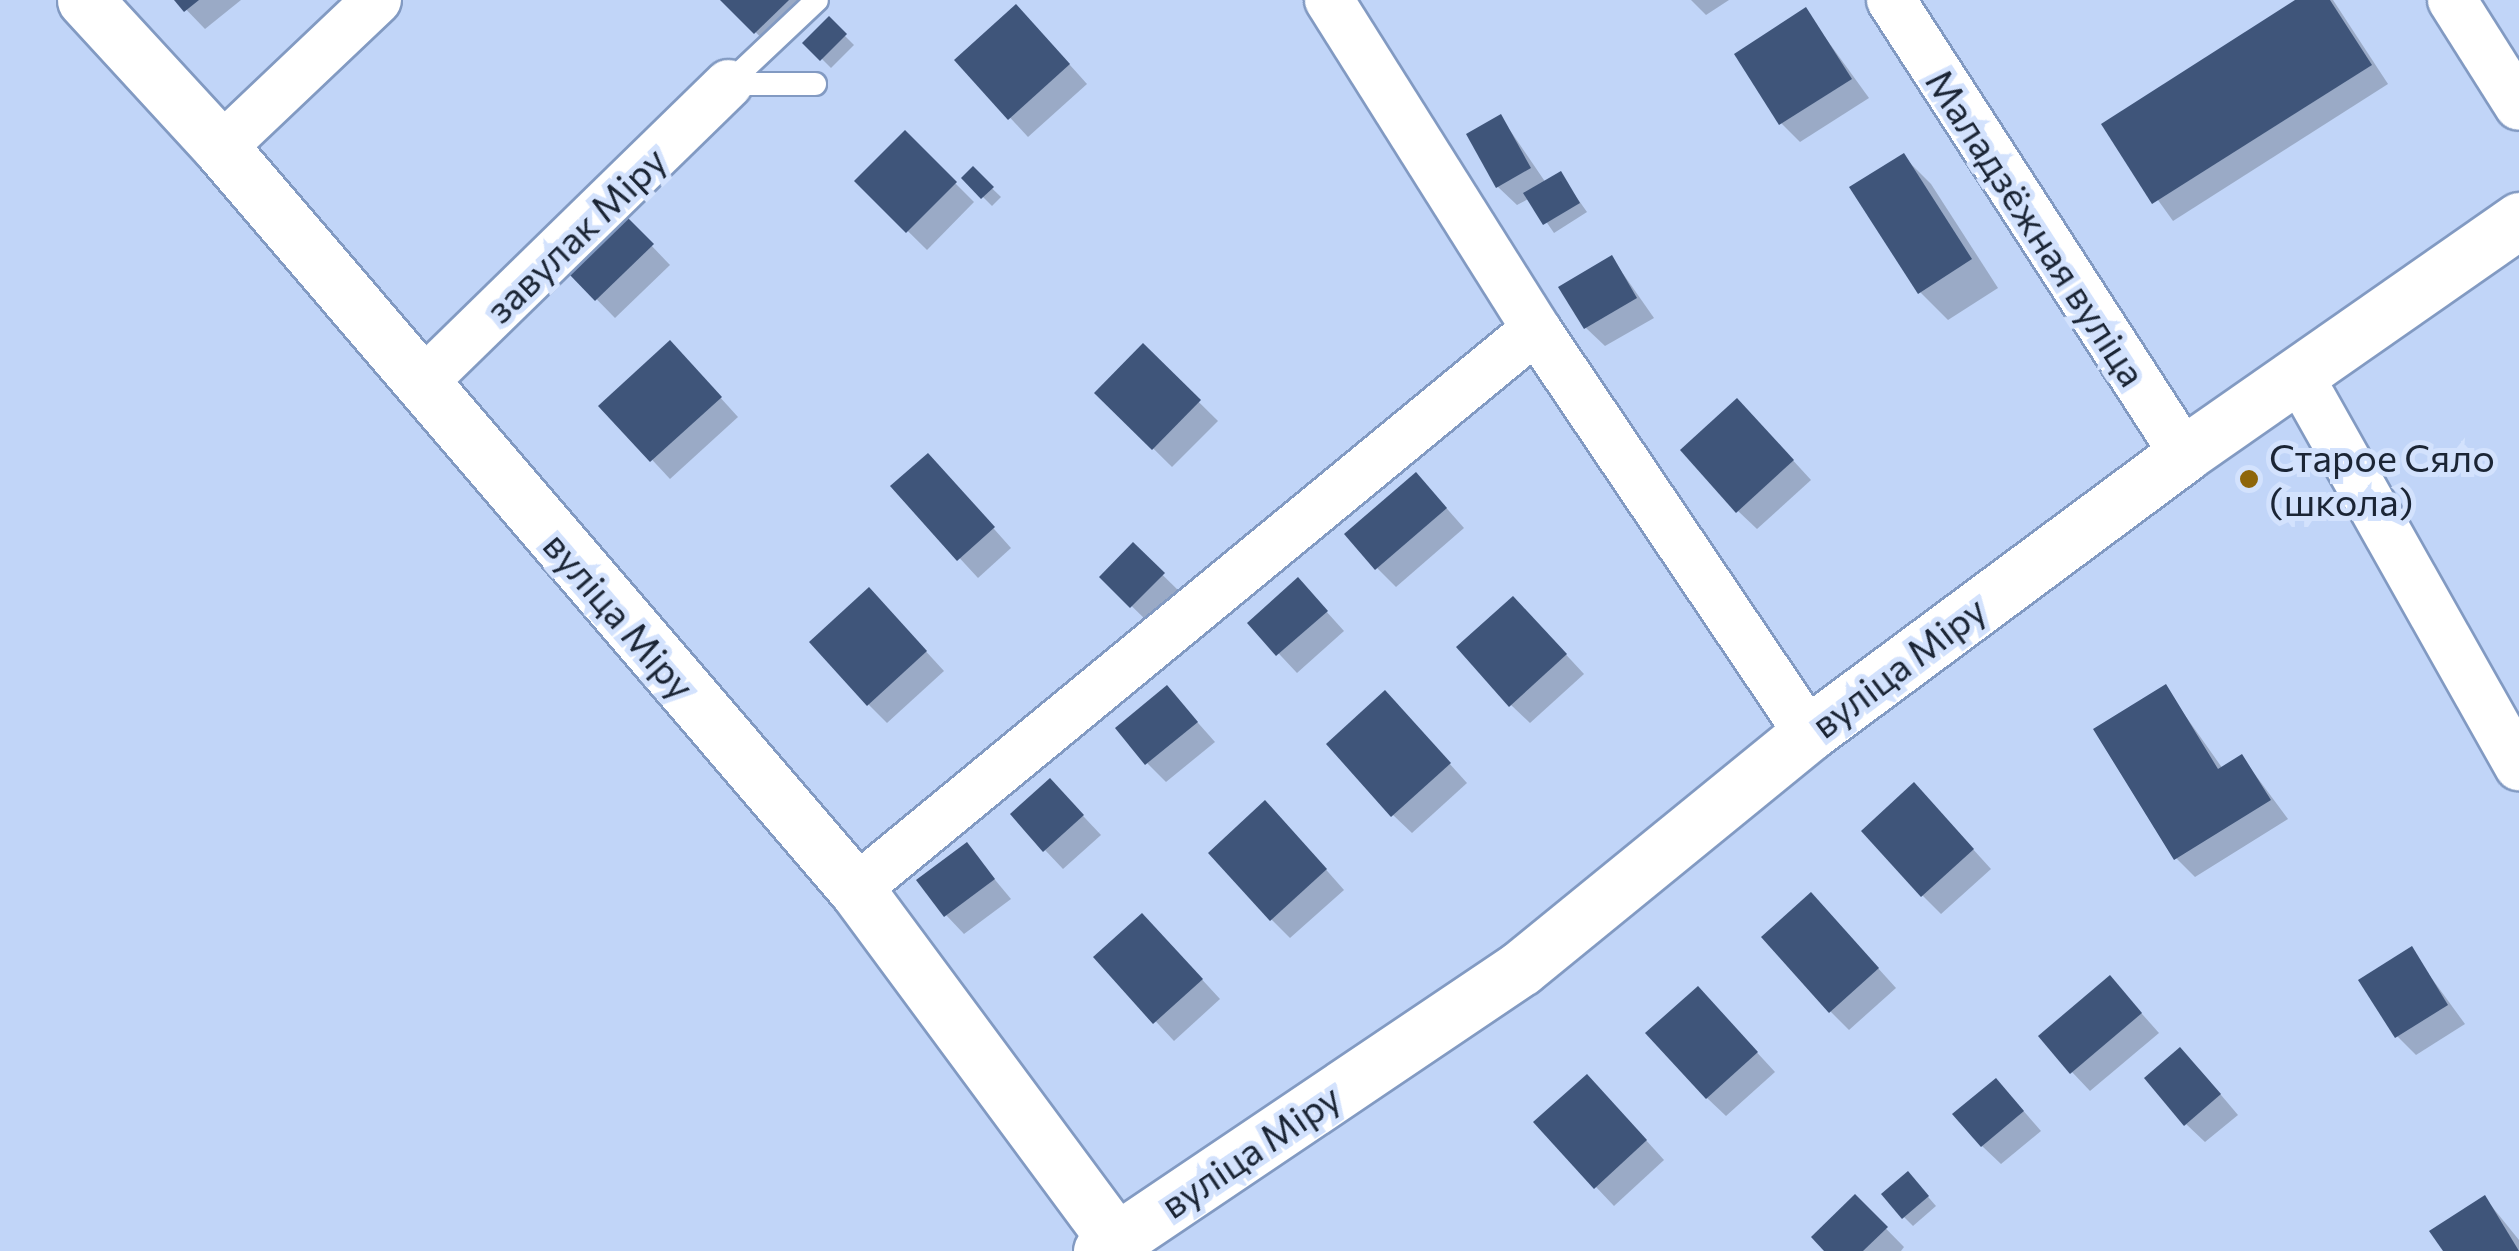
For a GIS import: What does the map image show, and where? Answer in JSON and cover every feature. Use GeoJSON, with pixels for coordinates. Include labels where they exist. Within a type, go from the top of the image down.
{"type":"FeatureCollection","features":[{"type":"Feature","properties":{"kind":"street","name":"вуліца Міру"},"geometry":{"type":"LineString","coordinates":[[85,0],[221,148],[856,889],[1108,1246],[1520,968],[1809,733],[2184,454],[2519,220]]}},
{"type":"Feature","properties":{"kind":"street"},"geometry":{"type":"LineString","coordinates":[[221,148],[377,0]]}},
{"type":"Feature","properties":{"kind":"street"},"geometry":{"type":"LineString","coordinates":[[1329,0],[1536,329],[1809,733]]}},
{"type":"Feature","properties":{"kind":"street","name":"Маладзёжная вуліца"},"geometry":{"type":"LineString","coordinates":[[1891,0],[2184,454]]}},
{"type":"Feature","properties":{"kind":"street"},"geometry":{"type":"LineString","coordinates":[[2452,0],[2519,106]]}},
{"type":"Feature","properties":{"kind":"street","name":"завулак Міру"},"geometry":{"type":"LineString","coordinates":[[422,384],[728,84]]}},
{"type":"Feature","properties":{"kind":"street"},"geometry":{"type":"LineString","coordinates":[[856,889],[1536,329]]}},
{"type":"Feature","properties":{"kind":"street"},"geometry":{"type":"LineString","coordinates":[[2300,376],[2519,766]]}},
{"type":"Feature","properties":{"kind":"lane"},"geometry":{"type":"LineString","coordinates":[[728,84],[817,0]]}},
{"type":"Feature","properties":{"kind":"lane"},"geometry":{"type":"LineString","coordinates":[[728,84],[814,84]]}},
{"type":"Feature","properties":{"kind":"building"},"geometry":{"type":"Polygon","coordinates":[[[174,0],[199,0],[184,12],[174,0]]]}},
{"type":"Feature","properties":{"kind":"building"},"geometry":{"type":"Polygon","coordinates":[[[720,0],[789,0],[754,34],[720,0]]]}},
{"type":"Feature","properties":{"kind":"building"},"geometry":{"type":"Polygon","coordinates":[[[2295,0],[2330,0],[2372,65],[2152,204],[2101,124],[2295,0]]]}},
{"type":"Feature","properties":{"kind":"building"},"geometry":{"type":"Polygon","coordinates":[[[1016,4],[1070,64],[1008,120],[954,60],[1016,4]]]}},
{"type":"Feature","properties":{"kind":"building"},"geometry":{"type":"Polygon","coordinates":[[[1806,7],[1852,79],[1779,125],[1734,54],[1806,7]]]}},
{"type":"Feature","properties":{"kind":"building"},"geometry":{"type":"Polygon","coordinates":[[[829,16],[847,34],[820,61],[802,43],[829,16]]]}},
{"type":"Feature","properties":{"kind":"building"},"geometry":{"type":"Polygon","coordinates":[[[1501,114],[1531,168],[1496,188],[1466,134],[1501,114]]]}},
{"type":"Feature","properties":{"kind":"building"},"geometry":{"type":"Polygon","coordinates":[[[905,130],[957,182],[906,233],[854,181],[905,130]]]}},
{"type":"Feature","properties":{"kind":"building"},"geometry":{"type":"Polygon","coordinates":[[[1904,153],[1972,259],[1918,294],[1849,187],[1904,153]]]}},
{"type":"Feature","properties":{"kind":"building"},"geometry":{"type":"Polygon","coordinates":[[[973,166],[994,187],[981,199],[961,178],[973,166]]]}},
{"type":"Feature","properties":{"kind":"building"},"geometry":{"type":"Polygon","coordinates":[[[1561,171],[1580,203],[1543,225],[1523,193],[1561,171]]]}},
{"type":"Feature","properties":{"kind":"building"},"geometry":{"type":"Polygon","coordinates":[[[627,217],[654,244],[595,301],[568,273],[627,217]]]}},
{"type":"Feature","properties":{"kind":"building"},"geometry":{"type":"Polygon","coordinates":[[[1612,255],[1637,298],[1584,329],[1558,287],[1612,255]]]}},
{"type":"Feature","properties":{"kind":"building"},"geometry":{"type":"Polygon","coordinates":[[[670,340],[722,397],[650,462],[598,406],[670,340]]]}},
{"type":"Feature","properties":{"kind":"building"},"geometry":{"type":"Polygon","coordinates":[[[1143,343],[1201,400],[1152,450],[1094,393],[1143,343]]]}},
{"type":"Feature","properties":{"kind":"building"},"geometry":{"type":"Polygon","coordinates":[[[1737,398],[1794,460],[1736,513],[1680,450],[1737,398]]]}},
{"type":"Feature","properties":{"kind":"building"},"geometry":{"type":"Polygon","coordinates":[[[928,453],[995,527],[957,561],[890,486],[928,453]]]}},
{"type":"Feature","properties":{"kind":"building"},"geometry":{"type":"Polygon","coordinates":[[[1416,472],[1447,508],[1375,570],[1344,534],[1416,472]]]}},
{"type":"Feature","properties":{"kind":"building"},"geometry":{"type":"Polygon","coordinates":[[[1133,542],[1165,573],[1130,608],[1099,577],[1133,542]]]}},
{"type":"Feature","properties":{"kind":"building"},"geometry":{"type":"Polygon","coordinates":[[[1298,577],[1328,611],[1276,656],[1247,623],[1298,577]]]}},
{"type":"Feature","properties":{"kind":"building"},"geometry":{"type":"Polygon","coordinates":[[[869,587],[927,651],[867,706],[809,642],[869,587]]]}},
{"type":"Feature","properties":{"kind":"building"},"geometry":{"type":"Polygon","coordinates":[[[1513,596],[1567,654],[1509,707],[1456,647],[1513,596]]]}},
{"type":"Feature","properties":{"kind":"building"},"geometry":{"type":"Polygon","coordinates":[[[2166,684],[2218,769],[2242,754],[2271,800],[2174,860],[2093,729],[2166,684]]]}},
{"type":"Feature","properties":{"kind":"building"},"geometry":{"type":"Polygon","coordinates":[[[1167,685],[1198,722],[1145,765],[1115,728],[1167,685]]]}},
{"type":"Feature","properties":{"kind":"building"},"geometry":{"type":"Polygon","coordinates":[[[1385,690],[1451,763],[1391,817],[1326,744],[1385,690]]]}},
{"type":"Feature","properties":{"kind":"building"},"geometry":{"type":"Polygon","coordinates":[[[1050,778],[1084,815],[1043,852],[1010,814],[1050,778]]]}},
{"type":"Feature","properties":{"kind":"building"},"geometry":{"type":"Polygon","coordinates":[[[1914,782],[1974,849],[1921,897],[1861,831],[1914,782]]]}},
{"type":"Feature","properties":{"kind":"building"},"geometry":{"type":"Polygon","coordinates":[[[1265,800],[1327,869],[1270,921],[1208,853],[1265,800]]]}},
{"type":"Feature","properties":{"kind":"building"},"geometry":{"type":"Polygon","coordinates":[[[967,842],[995,879],[944,917],[916,880],[967,842]]]}},
{"type":"Feature","properties":{"kind":"building"},"geometry":{"type":"Polygon","coordinates":[[[1811,892],[1879,968],[1829,1013],[1761,937],[1811,892]]]}},
{"type":"Feature","properties":{"kind":"building"},"geometry":{"type":"Polygon","coordinates":[[[1142,913],[1203,979],[1153,1024],[1093,957],[1142,913]]]}},
{"type":"Feature","properties":{"kind":"building"},"geometry":{"type":"Polygon","coordinates":[[[2412,946],[2448,1005],[2395,1038],[2358,980],[2412,946]]]}},
{"type":"Feature","properties":{"kind":"building"},"geometry":{"type":"Polygon","coordinates":[[[2110,975],[2142,1013],[2070,1074],[2038,1036],[2110,975]]]}},
{"type":"Feature","properties":{"kind":"building"},"geometry":{"type":"Polygon","coordinates":[[[1698,986],[1758,1052],[1706,1099],[1645,1033],[1698,986]]]}},
{"type":"Feature","properties":{"kind":"building"},"geometry":{"type":"Polygon","coordinates":[[[2180,1047],[2221,1094],[2184,1126],[2144,1078],[2180,1047]]]}},
{"type":"Feature","properties":{"kind":"building"},"geometry":{"type":"Polygon","coordinates":[[[1587,1074],[1647,1140],[1594,1189],[1533,1122],[1587,1074]]]}},
{"type":"Feature","properties":{"kind":"building"},"geometry":{"type":"Polygon","coordinates":[[[1996,1078],[2024,1111],[1981,1147],[1952,1114],[1996,1078]]]}},
{"type":"Feature","properties":{"kind":"building"},"geometry":{"type":"Polygon","coordinates":[[[1908,1171],[1929,1196],[1902,1219],[1881,1194],[1908,1171]]]}},
{"type":"Feature","properties":{"kind":"building"},"geometry":{"type":"Polygon","coordinates":[[[1855,1194],[1888,1227],[1863,1251],[1824,1251],[1811,1237],[1855,1194]]]}},
{"type":"Feature","properties":{"kind":"building"},"geometry":{"type":"Polygon","coordinates":[[[2485,1195],[2519,1251],[2443,1251],[2429,1231],[2485,1195]]]}},
{"type":"Feature","properties":{"kind":"place","name":"Старое Сяло (школа)"},"geometry":{"type":"Point","coordinates":[2249,479]}}]}
